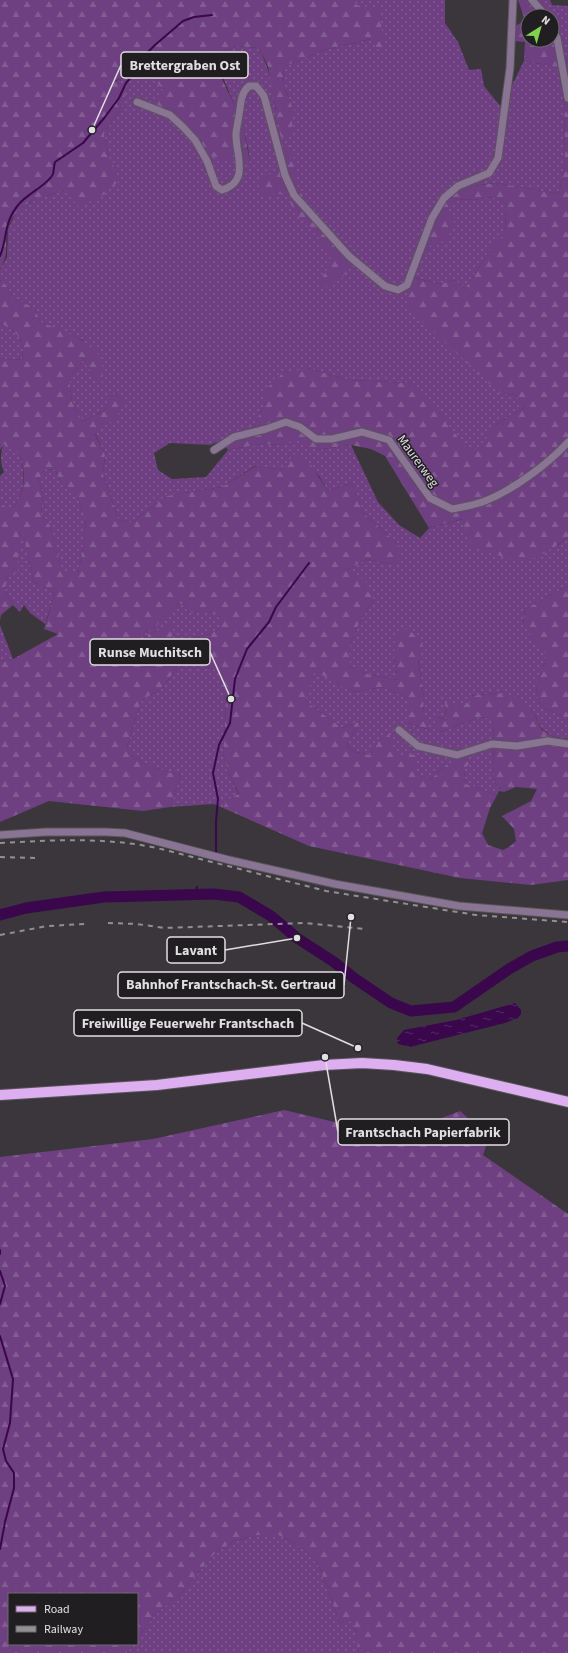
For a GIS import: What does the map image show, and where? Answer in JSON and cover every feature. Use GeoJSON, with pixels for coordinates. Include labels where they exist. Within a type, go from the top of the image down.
{"type":"FeatureCollection","features":[{"type":"Feature","properties":{"kind":"main road"},"geometry":{"type":"LineString","coordinates":[[0,1095],[164,1084],[324,1065],[362,1063],[394,1064],[427,1069],[568,1102]]}},
{"type":"Feature","properties":{"kind":"street"},"geometry":{"type":"LineString","coordinates":[[137,102],[170,116],[183,127],[195,140],[207,161],[216,186],[222,190],[232,185],[239,174],[240,167],[236,134],[242,94],[249,86],[256,86],[262,91],[264,96],[285,175],[294,195],[349,256],[385,286],[398,290],[407,285],[432,218],[444,198],[458,186],[490,173],[498,158],[510,68],[513,0]]}},
{"type":"Feature","properties":{"kind":"street"},"geometry":{"type":"LineString","coordinates":[[532,0],[539,8]]}},
{"type":"Feature","properties":{"kind":"street"},"geometry":{"type":"LineString","coordinates":[[559,48],[568,98]]}},
{"type":"Feature","properties":{"kind":"street","name":"Maurerweg"},"geometry":{"type":"LineString","coordinates":[[214,450],[234,437],[286,422],[300,427],[316,439],[332,439],[362,432],[389,440],[430,498],[452,509],[485,501],[515,485],[559,452],[568,442]]}},
{"type":"Feature","properties":{"kind":"street"},"geometry":{"type":"LineString","coordinates":[[399,730],[418,746],[457,755],[492,744],[517,746],[548,741],[568,744]]}},
{"type":"Feature","properties":{"kind":"street"},"geometry":{"type":"LineString","coordinates":[[0,834],[46,832],[106,832],[125,834],[229,860],[335,884],[398,896],[459,906],[568,915]]}},
{"type":"Feature","properties":{"kind":"green space"},"geometry":{"type":"Polygon","coordinates":[[[0,0],[359,0],[356,5],[379,9],[384,45],[379,50],[370,39],[324,50],[283,67],[284,86],[294,111],[291,135],[281,138],[268,66],[259,48],[237,46],[215,55],[222,79],[242,121],[250,162],[226,160],[213,157],[198,148],[174,124],[159,114],[156,101],[163,89],[152,80],[146,77],[134,76],[121,78],[114,81],[126,91],[122,106],[104,134],[109,156],[119,181],[103,195],[79,207],[64,191],[30,202],[22,207],[11,220],[6,240],[5,257],[0,269],[0,0]]]}},
{"type":"Feature","properties":{"kind":"green space"},"geometry":{"type":"Polygon","coordinates":[[[359,0],[445,0],[445,23],[458,42],[469,70],[481,69],[484,86],[501,107],[524,61],[558,67],[564,102],[565,161],[559,194],[496,183],[448,189],[426,252],[431,243],[454,224],[448,210],[458,199],[473,200],[493,197],[506,204],[505,236],[492,247],[465,289],[455,280],[438,284],[413,277],[500,393],[516,395],[525,407],[497,424],[478,451],[466,448],[433,405],[412,383],[349,380],[307,368],[265,403],[253,428],[210,445],[170,443],[154,453],[158,470],[172,479],[206,477],[228,450],[261,444],[283,445],[297,438],[316,450],[351,445],[378,502],[399,525],[420,538],[429,528],[463,519],[558,545],[568,537],[568,586],[525,609],[523,624],[547,656],[536,687],[540,706],[568,719],[568,739],[554,737],[541,728],[532,709],[497,693],[470,696],[470,703],[445,703],[446,720],[438,717],[438,733],[477,718],[493,717],[494,782],[504,792],[499,791],[497,795],[466,784],[464,770],[446,765],[431,779],[413,774],[380,739],[370,755],[356,752],[347,746],[361,721],[342,728],[305,701],[314,670],[353,692],[383,687],[408,698],[408,723],[429,730],[423,713],[424,698],[418,659],[423,643],[394,658],[398,680],[367,674],[350,666],[350,643],[362,617],[374,600],[347,570],[367,559],[389,564],[399,545],[363,513],[352,483],[328,491],[308,461],[283,470],[255,466],[222,487],[166,496],[131,523],[118,519],[103,474],[105,455],[95,433],[116,417],[124,401],[116,393],[110,398],[104,411],[83,421],[72,402],[69,378],[84,359],[101,388],[83,340],[40,322],[35,308],[15,299],[6,285],[0,280],[0,269],[7,257],[8,229],[17,210],[38,198],[64,191],[109,156],[104,134],[122,106],[114,82],[128,75],[155,80],[163,89],[159,114],[168,118],[179,128],[250,162],[241,121],[215,55],[237,46],[259,48],[270,77],[274,93],[275,109],[294,111],[284,86],[283,67],[324,50],[371,39],[379,50],[356,5],[359,0]]]}},
{"type":"Feature","properties":{"kind":"green space"},"geometry":{"type":"Polygon","coordinates":[[[518,0],[529,0],[536,8],[521,8],[518,0]]]}},
{"type":"Feature","properties":{"kind":"green space"},"geometry":{"type":"Polygon","coordinates":[[[529,0],[550,0],[552,5],[568,6],[568,63],[560,48],[560,8],[536,8],[529,0]]]}},
{"type":"Feature","properties":{"kind":"green space"},"geometry":{"type":"Polygon","coordinates":[[[520,23],[520,42],[515,41],[514,27],[520,23]]]}},
{"type":"Feature","properties":{"kind":"green space"},"geometry":{"type":"Polygon","coordinates":[[[525,48],[560,48],[568,63],[568,537],[543,554],[528,560],[516,560],[499,556],[471,546],[462,519],[429,528],[385,456],[371,449],[351,445],[316,450],[297,439],[283,445],[261,444],[228,450],[221,441],[253,428],[265,403],[262,393],[282,374],[307,368],[349,380],[412,383],[433,404],[466,448],[477,450],[497,424],[525,407],[516,395],[500,393],[409,309],[407,290],[412,277],[438,284],[455,280],[465,289],[492,247],[505,236],[506,204],[493,197],[473,200],[458,199],[449,210],[454,224],[447,241],[431,243],[426,252],[422,253],[448,189],[496,183],[559,194],[565,161],[564,102],[558,67],[524,61],[525,48]]]}},
{"type":"Feature","properties":{"kind":"green space"},"geometry":{"type":"Polygon","coordinates":[[[286,145],[292,147],[298,187],[318,227],[351,266],[342,278],[323,288],[319,283],[332,261],[318,237],[294,212],[287,193],[263,196],[259,179],[277,171],[286,145]]]}},
{"type":"Feature","properties":{"kind":"green space"},"geometry":{"type":"Polygon","coordinates":[[[0,280],[6,285],[15,299],[35,308],[40,322],[64,331],[89,344],[99,355],[102,367],[101,389],[84,359],[69,378],[72,402],[83,421],[104,411],[110,398],[116,393],[125,401],[116,417],[95,434],[105,455],[103,474],[118,519],[131,523],[166,496],[222,487],[256,466],[283,470],[293,454],[308,461],[328,491],[352,483],[363,513],[399,545],[400,552],[398,562],[389,564],[367,559],[347,570],[365,579],[374,600],[362,617],[350,643],[350,666],[367,674],[398,680],[394,658],[395,633],[408,629],[423,643],[418,660],[424,698],[423,713],[430,730],[408,723],[408,698],[383,687],[353,692],[315,671],[305,701],[342,728],[361,721],[347,746],[356,752],[370,755],[380,739],[389,734],[397,756],[418,754],[414,774],[431,779],[446,765],[462,757],[472,760],[464,770],[466,784],[497,795],[490,808],[482,833],[488,845],[503,850],[516,841],[514,829],[502,816],[531,801],[537,789],[516,787],[504,792],[494,782],[493,717],[477,718],[438,733],[437,717],[446,720],[445,703],[470,703],[470,696],[497,693],[512,696],[532,709],[541,729],[554,737],[568,739],[568,880],[531,885],[460,878],[309,846],[223,808],[227,800],[239,794],[230,777],[223,754],[226,704],[219,671],[208,667],[201,659],[182,660],[163,687],[141,701],[126,750],[145,764],[181,775],[170,807],[143,811],[49,801],[0,822],[0,661],[13,659],[58,634],[44,629],[55,593],[34,582],[24,538],[19,534],[18,572],[7,575],[5,591],[13,605],[1,615],[0,621],[0,503],[7,508],[13,507],[21,494],[24,477],[21,456],[4,444],[0,450],[0,358],[13,360],[22,359],[23,347],[19,337],[11,329],[0,323],[0,280]],[[45,469],[39,480],[43,494],[41,514],[50,525],[63,573],[78,573],[84,543],[86,518],[82,512],[78,496],[63,486],[55,470],[45,469]],[[178,603],[161,619],[157,626],[146,632],[139,639],[135,646],[130,646],[133,657],[141,665],[157,659],[160,652],[148,644],[148,634],[157,631],[167,623],[172,625],[173,633],[169,645],[211,633],[220,628],[220,617],[209,612],[189,613],[185,605],[178,603]]]}},
{"type":"Feature","properties":{"kind":"green space"},"geometry":{"type":"Polygon","coordinates":[[[0,323],[11,329],[19,337],[23,347],[22,359],[13,360],[0,358],[0,323]]]}},
{"type":"Feature","properties":{"kind":"green space"},"geometry":{"type":"Polygon","coordinates":[[[4,443],[21,456],[23,477],[21,494],[13,507],[7,509],[0,503],[0,476],[4,472],[1,454],[4,443]]]}},
{"type":"Feature","properties":{"kind":"green space"},"geometry":{"type":"Polygon","coordinates":[[[45,469],[55,470],[63,486],[78,495],[82,512],[86,518],[84,543],[78,573],[63,574],[50,525],[41,514],[43,494],[39,480],[45,469]]]}},
{"type":"Feature","properties":{"kind":"green space"},"geometry":{"type":"Polygon","coordinates":[[[18,534],[24,537],[34,582],[55,593],[45,624],[30,613],[24,605],[20,612],[13,605],[5,591],[7,574],[18,571],[18,534]]]}},
{"type":"Feature","properties":{"kind":"green space"},"geometry":{"type":"Polygon","coordinates":[[[568,586],[568,719],[540,706],[536,687],[547,656],[523,625],[525,609],[568,586]]]}},
{"type":"Feature","properties":{"kind":"green space"},"geometry":{"type":"Polygon","coordinates":[[[178,603],[185,605],[189,613],[205,612],[212,613],[220,617],[220,628],[211,633],[169,645],[157,631],[148,634],[160,651],[157,659],[141,665],[133,657],[130,646],[135,645],[138,639],[146,632],[157,626],[161,619],[178,603]]]}},
{"type":"Feature","properties":{"kind":"green space"},"geometry":{"type":"Polygon","coordinates":[[[0,625],[13,659],[0,661],[0,625]]]}},
{"type":"Feature","properties":{"kind":"green space"},"geometry":{"type":"Polygon","coordinates":[[[201,659],[208,667],[219,671],[226,704],[223,754],[230,777],[239,795],[227,800],[223,808],[214,804],[170,807],[181,775],[145,764],[126,750],[141,701],[163,687],[182,660],[201,659]]]}},
{"type":"Feature","properties":{"kind":"green space"},"geometry":{"type":"Polygon","coordinates":[[[284,1110],[347,1125],[369,1122],[426,1124],[460,1111],[489,1137],[483,1155],[568,1214],[568,1653],[359,1653],[354,1621],[340,1623],[319,1566],[303,1549],[287,1539],[278,1535],[257,1535],[235,1541],[217,1551],[180,1594],[155,1614],[138,1638],[138,1593],[8,1593],[8,1645],[133,1645],[127,1653],[0,1653],[0,1157],[153,1139],[284,1110]]]}},
{"type":"Feature","properties":{"kind":"green space"},"geometry":{"type":"Polygon","coordinates":[[[257,1535],[278,1535],[303,1549],[319,1566],[340,1623],[354,1620],[359,1653],[127,1653],[133,1645],[138,1645],[138,1638],[155,1614],[180,1594],[217,1551],[235,1541],[257,1535]]]}},
{"type":"Feature","properties":{"kind":"water"},"geometry":{"type":"Polygon","coordinates":[[[515,1003],[521,1010],[521,1014],[518,1018],[505,1023],[410,1047],[398,1044],[397,1038],[404,1030],[456,1020],[515,1003]]]}},
{"type":"Feature","properties":{"kind":"waterway"},"geometry":{"type":"LineString","coordinates":[[0,256],[10,217],[14,211],[23,200],[51,178],[55,162],[83,143],[105,117],[119,98],[126,83],[132,76],[138,62],[183,21],[194,17],[212,15]]}},
{"type":"Feature","properties":{"kind":"waterway"},"geometry":{"type":"LineString","coordinates":[[216,854],[218,799],[213,773],[219,745],[230,723],[235,679],[247,649],[269,622],[276,607],[309,563]]}},
{"type":"Feature","properties":{"kind":"waterway"},"geometry":{"type":"LineString","coordinates":[[195,894],[197,887]]}},
{"type":"Feature","properties":{"kind":"waterway"},"geometry":{"type":"LineString","coordinates":[[0,915],[26,908],[104,897],[214,894],[239,897],[271,916],[297,938],[334,962],[354,978],[391,1003],[411,1011],[454,1007],[509,969],[532,956],[557,947],[568,946]]}},
{"type":"Feature","properties":{"kind":"waterway"},"geometry":{"type":"LineString","coordinates":[[0,1271],[5,1286],[0,1304]]}},
{"type":"Feature","properties":{"kind":"waterway"},"geometry":{"type":"LineString","coordinates":[[0,1336],[13,1379],[10,1423],[3,1449],[6,1461],[14,1473],[14,1488],[0,1549]]}},
{"type":"Feature","properties":{"kind":"railway"},"geometry":{"type":"LineString","coordinates":[[0,843],[79,840],[118,842],[157,848],[326,891],[476,915],[568,922]]}},
{"type":"Feature","properties":{"kind":"railway"},"geometry":{"type":"LineString","coordinates":[[0,857],[38,858]]}},
{"type":"Feature","properties":{"kind":"railway"},"geometry":{"type":"LineString","coordinates":[[108,923],[137,924],[164,928],[304,923],[364,929]]}},
{"type":"Feature","properties":{"kind":"railway"},"geometry":{"type":"LineString","coordinates":[[0,935],[47,926],[86,924]]}},
{"type":"Feature","properties":{"kind":"place","name":"Brettergraben Ost"},"geometry":{"type":"Point","coordinates":[92,130]}},
{"type":"Feature","properties":{"kind":"place","name":"Runse Muchitsch"},"geometry":{"type":"Point","coordinates":[231,699]}},
{"type":"Feature","properties":{"kind":"place","name":"Bahnhof Frantschach-St. Gertraud"},"geometry":{"type":"Point","coordinates":[351,917]}},
{"type":"Feature","properties":{"kind":"place","name":"Lavant"},"geometry":{"type":"Point","coordinates":[297,938]}},
{"type":"Feature","properties":{"kind":"place","name":"Freiwillige Feuerwehr Frantschach"},"geometry":{"type":"Point","coordinates":[358,1048]}},
{"type":"Feature","properties":{"kind":"place","name":"Frantschach Papierfabrik"},"geometry":{"type":"Point","coordinates":[325,1057]}}]}
